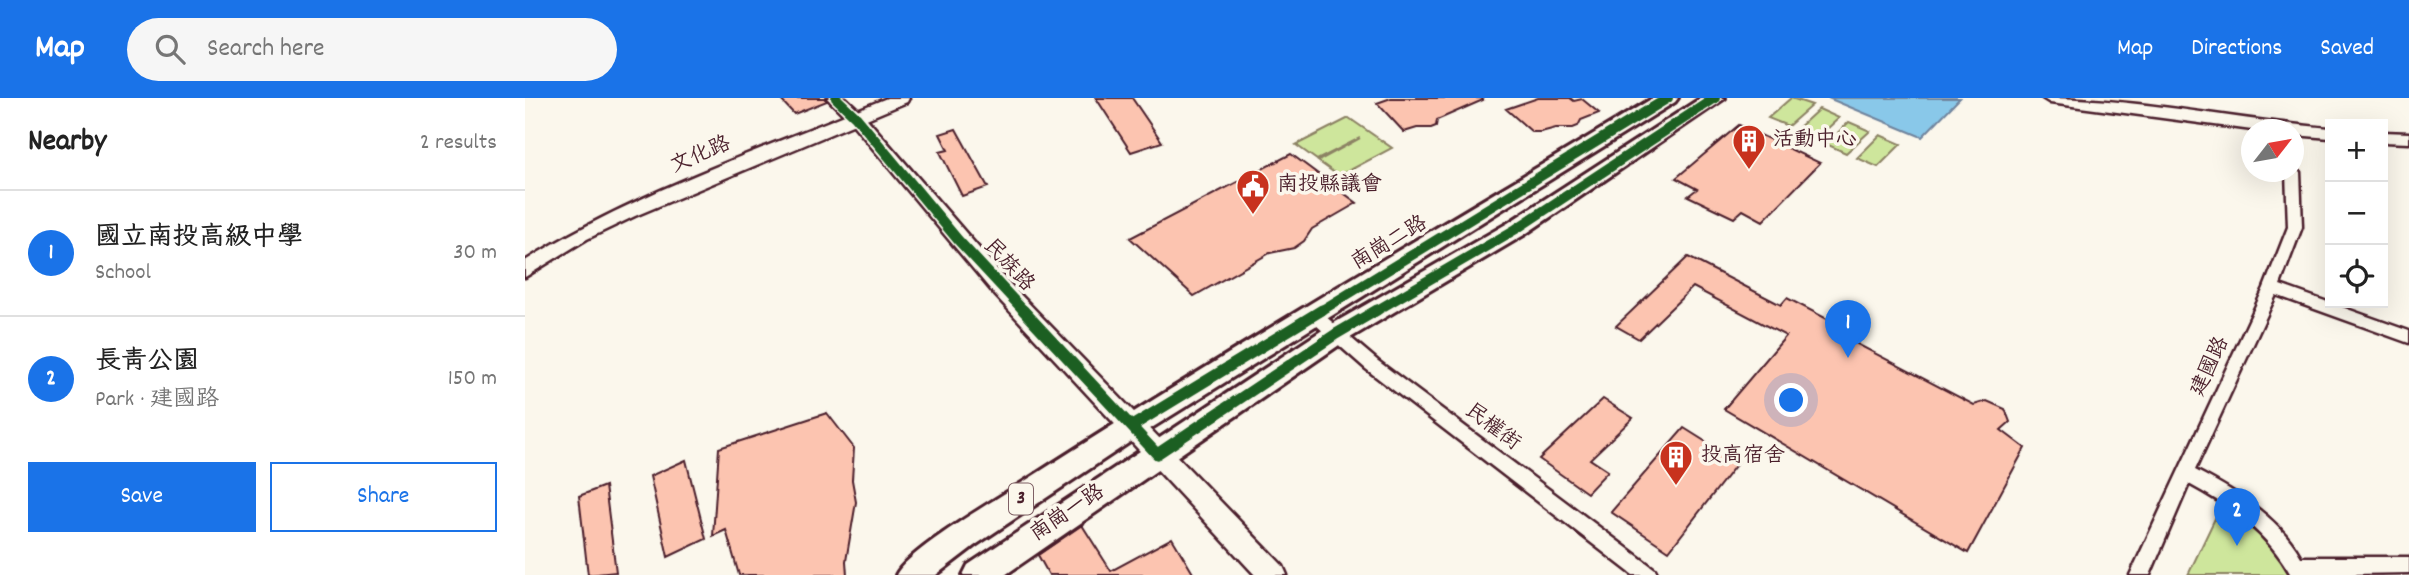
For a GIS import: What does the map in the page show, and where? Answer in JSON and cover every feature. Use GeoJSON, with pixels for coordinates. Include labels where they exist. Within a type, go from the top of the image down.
{"type":"FeatureCollection","features":[{"type":"Feature","properties":{"kind":"main road","name":"民族路"},"geometry":{"type":"LineString","coordinates":[[836,98],[856,117],[958,240],[1273,575]]}},
{"type":"Feature","properties":{"kind":"main road","name":"南崗二路"},"geometry":{"type":"LineString","coordinates":[[1132,426],[1668,98]]}},
{"type":"Feature","properties":{"kind":"main road","name":"3"},"geometry":{"type":"LineString","coordinates":[[1157,454],[1336,334],[1516,229],[1715,98]]}},
{"type":"Feature","properties":{"kind":"main road","name":"南崗一路"},"geometry":{"type":"LineString","coordinates":[[912,575],[963,537],[1132,426]]}},
{"type":"Feature","properties":{"kind":"main road","name":"南崗一路"},"geometry":{"type":"LineString","coordinates":[[979,575],[1157,454]]}},
{"type":"Feature","properties":{"kind":"street","name":"文化路"},"geometry":{"type":"LineString","coordinates":[[525,270],[602,224],[901,98]]}},
{"type":"Feature","properties":{"kind":"street"},"geometry":{"type":"LineString","coordinates":[[2050,98],[2241,124]]}},
{"type":"Feature","properties":{"kind":"street"},"geometry":{"type":"LineString","coordinates":[[2304,131],[2325,133]]}},
{"type":"Feature","properties":{"kind":"street"},"geometry":{"type":"LineString","coordinates":[[2388,138],[2409,138]]}},
{"type":"Feature","properties":{"kind":"street","name":"建國路"},"geometry":{"type":"LineString","coordinates":[[2146,573],[2185,473],[2272,288],[2295,227],[2293,182]]}},
{"type":"Feature","properties":{"kind":"street"},"geometry":{"type":"LineString","coordinates":[[2272,288],[2409,337]]}},
{"type":"Feature","properties":{"kind":"street","name":"民權街"},"geometry":{"type":"LineString","coordinates":[[1313,314],[1372,365],[1648,575]]}},
{"type":"Feature","properties":{"kind":"street"},"geometry":{"type":"LineString","coordinates":[[2185,473],[2230,497],[2248,512],[2269,531],[2299,570],[2409,565]]}},
{"type":"Feature","properties":{"kind":"green space"},"geometry":{"type":"Polygon","coordinates":[[[1791,98],[1812,105],[1788,126],[1768,118],[1791,98]]]}},
{"type":"Feature","properties":{"kind":"green space"},"geometry":{"type":"Polygon","coordinates":[[[1819,109],[1839,118],[1816,139],[1796,130],[1819,109]]]}},
{"type":"Feature","properties":{"kind":"green space"},"geometry":{"type":"Polygon","coordinates":[[[1349,118],[1392,148],[1339,176],[1318,161],[1360,138],[1317,160],[1296,145],[1349,118]]]}},
{"type":"Feature","properties":{"kind":"green space"},"geometry":{"type":"Polygon","coordinates":[[[1849,122],[1870,131],[1846,153],[1826,144],[1849,122]]]}},
{"type":"Feature","properties":{"kind":"green space"},"geometry":{"type":"Polygon","coordinates":[[[1880,135],[1901,144],[1878,167],[1857,158],[1880,135]]]}},
{"type":"Feature","properties":{"kind":"green space"},"geometry":{"type":"Polygon","coordinates":[[[2218,512],[2235,514],[2251,523],[2277,549],[2294,575],[2188,575],[2218,512]]]}},
{"type":"Feature","properties":{"kind":"water"},"geometry":{"type":"Polygon","coordinates":[[[1828,98],[1960,98],[1922,137],[1828,98]]]}},
{"type":"Feature","properties":{"kind":"building"},"geometry":{"type":"Polygon","coordinates":[[[779,98],[824,98],[827,101],[794,114],[779,98]]]}},
{"type":"Feature","properties":{"kind":"building"},"geometry":{"type":"Polygon","coordinates":[[[1096,98],[1132,98],[1162,142],[1131,152],[1096,98]]]}},
{"type":"Feature","properties":{"kind":"building"},"geometry":{"type":"Polygon","coordinates":[[[1391,98],[1483,100],[1437,120],[1436,126],[1404,132],[1377,103],[1391,98]]]}},
{"type":"Feature","properties":{"kind":"building"},"geometry":{"type":"Polygon","coordinates":[[[1538,98],[1570,98],[1574,101],[1582,99],[1599,113],[1581,120],[1578,126],[1573,128],[1532,132],[1506,109],[1538,98]]]}},
{"type":"Feature","properties":{"kind":"building","name":"活動中心"},"geometry":{"type":"Polygon","coordinates":[[[1739,125],[1820,163],[1763,221],[1743,210],[1734,218],[1688,196],[1697,189],[1676,178],[1739,125]]]}},
{"type":"Feature","properties":{"kind":"building"},"geometry":{"type":"Polygon","coordinates":[[[956,129],[988,187],[962,196],[940,152],[948,150],[940,134],[956,129]]]}},
{"type":"Feature","properties":{"kind":"building","name":"南投縣議會"},"geometry":{"type":"Polygon","coordinates":[[[1291,154],[1357,203],[1312,229],[1304,241],[1294,248],[1270,253],[1194,296],[1130,238],[1291,154]]]}},
{"type":"Feature","properties":{"kind":"building"},"geometry":{"type":"Polygon","coordinates":[[[1688,257],[1781,305],[1787,298],[1858,335],[1853,342],[1974,405],[1987,401],[2005,409],[2010,422],[2001,430],[2025,448],[1968,553],[1724,409],[1786,336],[1693,287],[1639,339],[1616,326],[1688,257]]]}},
{"type":"Feature","properties":{"kind":"building"},"geometry":{"type":"Polygon","coordinates":[[[1603,399],[1633,418],[1590,459],[1608,471],[1587,493],[1539,459],[1603,399]]]}},
{"type":"Feature","properties":{"kind":"building"},"geometry":{"type":"Polygon","coordinates":[[[827,413],[854,448],[852,480],[856,502],[846,561],[847,575],[739,575],[726,530],[713,536],[719,448],[827,413]]]}},
{"type":"Feature","properties":{"kind":"building","name":"投高宿舍"},"geometry":{"type":"Polygon","coordinates":[[[1684,428],[1738,462],[1669,551],[1611,512],[1684,428]]]}},
{"type":"Feature","properties":{"kind":"building"},"geometry":{"type":"Polygon","coordinates":[[[686,460],[706,539],[668,557],[650,476],[686,460]]]}},
{"type":"Feature","properties":{"kind":"building"},"geometry":{"type":"Polygon","coordinates":[[[605,486],[616,572],[588,575],[579,496],[605,486]]]}},
{"type":"Feature","properties":{"kind":"building"},"geometry":{"type":"Polygon","coordinates":[[[1082,525],[1111,571],[1172,538],[1194,575],[1049,575],[1038,555],[1082,525]]]}},
{"type":"Feature","properties":{"kind":"cycle path"},"geometry":{"type":"LineString","coordinates":[[836,98],[856,117],[958,240],[1157,454],[1336,334],[1516,229],[1715,98]]}},
{"type":"Feature","properties":{"kind":"cycle path"},"geometry":{"type":"LineString","coordinates":[[1132,426],[1668,98]]}},
{"type":"Feature","properties":{"kind":"place","name":"活動中心"},"geometry":{"type":"Point","coordinates":[1749,171]}},
{"type":"Feature","properties":{"kind":"place","name":"南投縣議會"},"geometry":{"type":"Point","coordinates":[1253,216]}},
{"type":"Feature","properties":{"kind":"place","name":"國立南投高級中學"},"geometry":{"type":"Point","coordinates":[1848,358]}},
{"type":"Feature","properties":{"kind":"place","name":"投高宿舍"},"geometry":{"type":"Point","coordinates":[1676,487]}},
{"type":"Feature","properties":{"kind":"place","name":"長青公園"},"geometry":{"type":"Point","coordinates":[2237,546]}}]}
